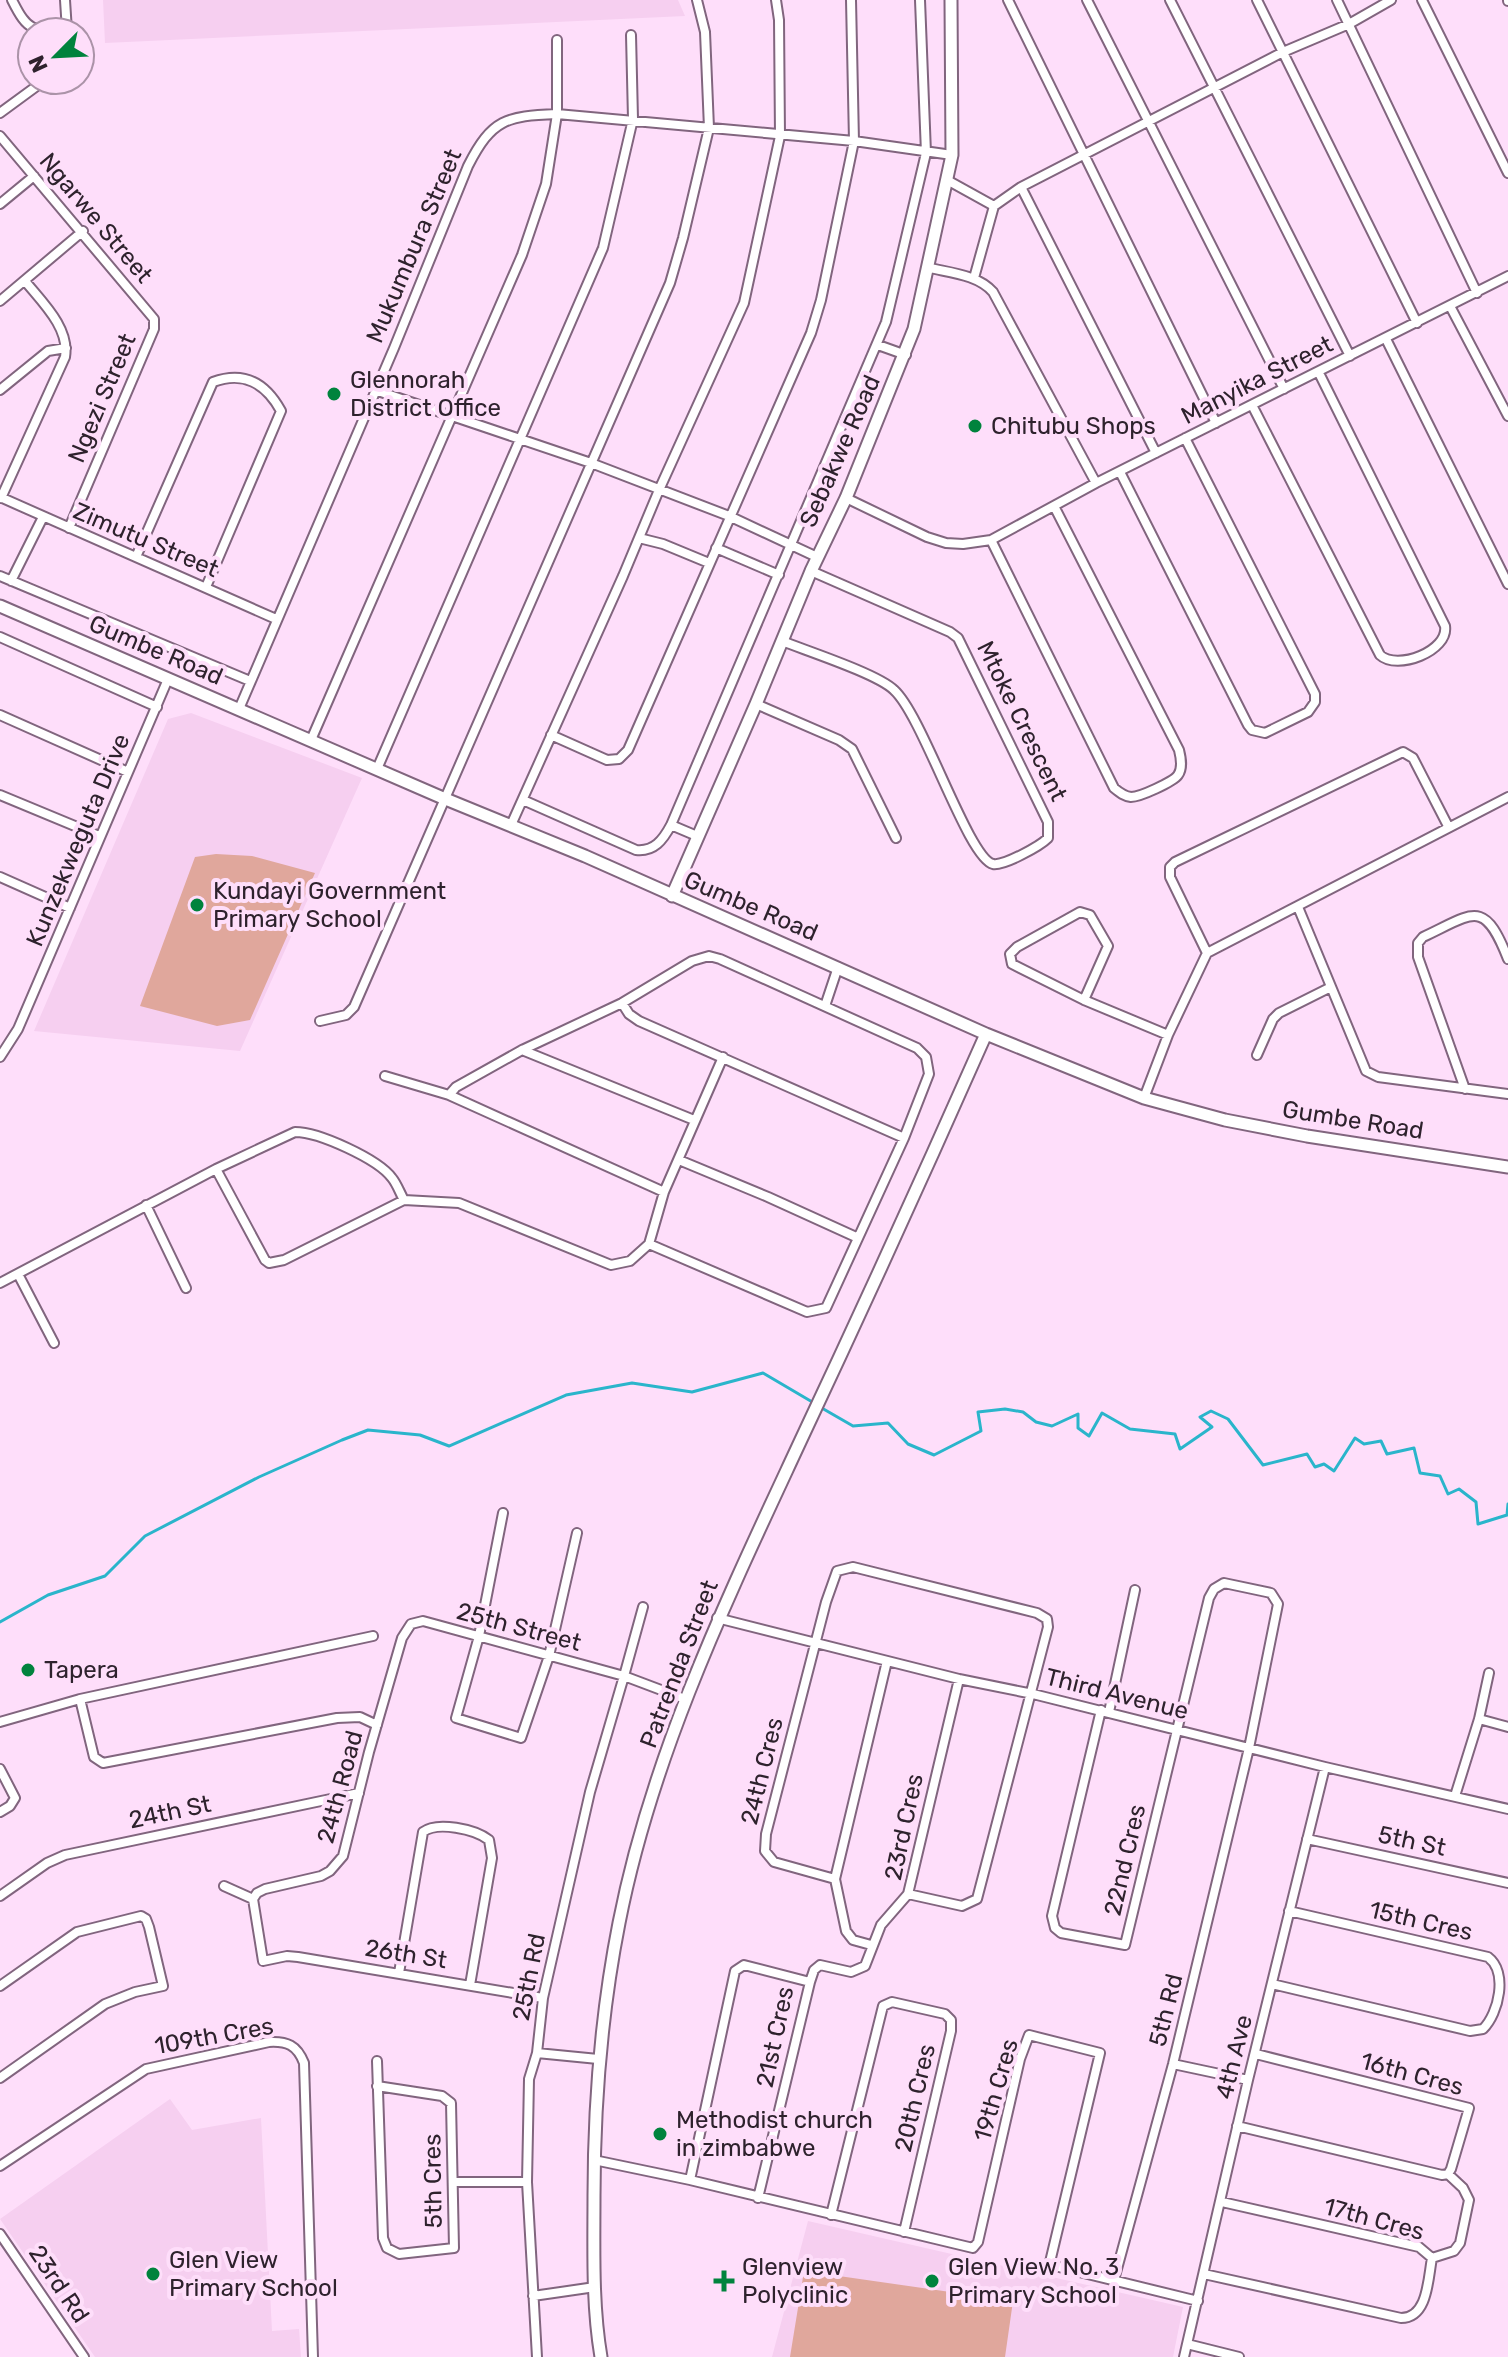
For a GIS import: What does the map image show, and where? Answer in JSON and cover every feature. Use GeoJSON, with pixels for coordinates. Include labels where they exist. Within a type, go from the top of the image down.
{"type":"FeatureCollection","features":[{"type":"Feature","properties":{"kind":"street"},"geometry":{"type":"LineString","coordinates":[[320,1021],[346,1015],[354,1007],[673,273],[709,128],[705,32],[697,0]]}},
{"type":"Feature","properties":{"kind":"street"},"geometry":{"type":"LineString","coordinates":[[511,825],[744,303],[780,136],[779,20],[776,0]]}},
{"type":"Feature","properties":{"kind":"street"},"geometry":{"type":"LineString","coordinates":[[551,735],[607,760],[624,756],[814,322],[854,141],[851,0]]}},
{"type":"Feature","properties":{"kind":"street"},"geometry":{"type":"LineString","coordinates":[[523,800],[636,850],[645,851],[656,846],[671,825],[878,345],[891,303],[926,153],[920,0]]}},
{"type":"Feature","properties":{"kind":"street","name":"Sebakwe Road"},"geometry":{"type":"LineString","coordinates":[[672,896],[906,355],[930,268],[952,155],[951,0]]}},
{"type":"Feature","properties":{"kind":"street"},"geometry":{"type":"LineString","coordinates":[[1008,0],[1216,423]]}},
{"type":"Feature","properties":{"kind":"street"},"geometry":{"type":"LineString","coordinates":[[1087,0],[1284,389]]}},
{"type":"Feature","properties":{"kind":"street"},"geometry":{"type":"LineString","coordinates":[[1170,0],[1350,356]]}},
{"type":"Feature","properties":{"kind":"street"},"geometry":{"type":"LineString","coordinates":[[1257,0],[1417,323]]}},
{"type":"Feature","properties":{"kind":"street"},"geometry":{"type":"LineString","coordinates":[[1337,0],[1477,293]]}},
{"type":"Feature","properties":{"kind":"street"},"geometry":{"type":"LineString","coordinates":[[974,278],[994,206],[1021,187],[1283,52],[1349,24],[1391,0]]}},
{"type":"Feature","properties":{"kind":"street"},"geometry":{"type":"LineString","coordinates":[[1422,0],[1508,173]]}},
{"type":"Feature","properties":{"kind":"street"},"geometry":{"type":"LineString","coordinates":[[377,769],[603,248],[633,119],[631,35]]}},
{"type":"Feature","properties":{"kind":"street"},"geometry":{"type":"LineString","coordinates":[[311,740],[531,231],[546,184],[557,114],[557,40]]}},
{"type":"Feature","properties":{"kind":"street"},"geometry":{"type":"LineString","coordinates":[[0,113],[23,96]]}},
{"type":"Feature","properties":{"kind":"street","name":"Mukumbura Street"},"geometry":{"type":"LineString","coordinates":[[239,709],[480,142],[497,125],[525,115],[633,119],[854,141],[952,155]]}},
{"type":"Feature","properties":{"kind":"street","name":"Ngarwe Street"},"geometry":{"type":"LineString","coordinates":[[0,136],[154,319],[154,329]]}},
{"type":"Feature","properties":{"kind":"street"},"geometry":{"type":"LineString","coordinates":[[0,204],[34,176]]}},
{"type":"Feature","properties":{"kind":"street"},"geometry":{"type":"LineString","coordinates":[[947,180],[994,206]]}},
{"type":"Feature","properties":{"kind":"street"},"geometry":{"type":"LineString","coordinates":[[1021,187],[1156,453]]}},
{"type":"Feature","properties":{"kind":"street"},"geometry":{"type":"LineString","coordinates":[[0,301],[83,231]]}},
{"type":"Feature","properties":{"kind":"street"},"geometry":{"type":"LineString","coordinates":[[930,268],[974,278],[993,292],[1096,483]]}},
{"type":"Feature","properties":{"kind":"street","name":"Manyika Street"},"geometry":{"type":"LineString","coordinates":[[846,498],[946,543],[991,540],[1096,483],[1508,276]]}},
{"type":"Feature","properties":{"kind":"street"},"geometry":{"type":"LineString","coordinates":[[1,498],[65,357],[66,348],[55,320],[25,281]]}},
{"type":"Feature","properties":{"kind":"street"},"geometry":{"type":"LineString","coordinates":[[1450,306],[1508,416]]}},
{"type":"Feature","properties":{"kind":"street","name":"Ngezi Street"},"geometry":{"type":"LineString","coordinates":[[69,528],[154,329]]}},
{"type":"Feature","properties":{"kind":"street"},"geometry":{"type":"LineString","coordinates":[[1386,339],[1508,584]]}},
{"type":"Feature","properties":{"kind":"street"},"geometry":{"type":"LineString","coordinates":[[878,345],[906,355]]}},
{"type":"Feature","properties":{"kind":"street"},"geometry":{"type":"LineString","coordinates":[[0,390],[48,351],[66,348]]}},
{"type":"Feature","properties":{"kind":"street"},"geometry":{"type":"LineString","coordinates":[[1252,405],[1380,655],[1392,662],[1403,662],[1438,647],[1444,639],[1445,626],[1319,373]]}},
{"type":"Feature","properties":{"kind":"street"},"geometry":{"type":"LineString","coordinates":[[136,557],[213,382],[241,376],[251,380],[265,390],[281,411],[206,587]]}},
{"type":"Feature","properties":{"kind":"street"},"geometry":{"type":"LineString","coordinates":[[375,390],[591,463],[729,516],[817,557]]}},
{"type":"Feature","properties":{"kind":"street"},"geometry":{"type":"LineString","coordinates":[[1120,472],[1248,725],[1252,730],[1265,733],[1308,712],[1315,702],[1315,694],[1185,438]]}},
{"type":"Feature","properties":{"kind":"street","name":"Zimutu Street"},"geometry":{"type":"LineString","coordinates":[[1,498],[276,619]]}},
{"type":"Feature","properties":{"kind":"street"},"geometry":{"type":"LineString","coordinates":[[991,540],[1114,788],[1121,794],[1137,796],[1171,780],[1182,766],[1179,750],[1054,506]]}},
{"type":"Feature","properties":{"kind":"street"},"geometry":{"type":"LineString","coordinates":[[11,581],[43,517]]}},
{"type":"Feature","properties":{"kind":"street"},"geometry":{"type":"LineString","coordinates":[[639,538],[663,544],[709,563]]}},
{"type":"Feature","properties":{"kind":"street"},"geometry":{"type":"LineString","coordinates":[[716,548],[779,575]]}},
{"type":"Feature","properties":{"kind":"street","name":"Mtoke Crescent"},"geometry":{"type":"LineString","coordinates":[[782,641],[885,684],[897,693],[985,860],[1002,864],[1048,838],[1048,822],[958,638],[811,571]]}},
{"type":"Feature","properties":{"kind":"street"},"geometry":{"type":"LineString","coordinates":[[0,576],[250,681]]}},
{"type":"Feature","properties":{"kind":"street","name":"Gumbe Road"},"geometry":{"type":"LineString","coordinates":[[0,606],[511,825],[986,1034],[1144,1098],[1214,1118],[1307,1136],[1508,1167]]}},
{"type":"Feature","properties":{"kind":"street"},"geometry":{"type":"LineString","coordinates":[[0,637],[157,707]]}},
{"type":"Feature","properties":{"kind":"street","name":"Kunzekweguta Drive"},"geometry":{"type":"LineString","coordinates":[[0,1057],[18,1029],[168,679]]}},
{"type":"Feature","properties":{"kind":"street"},"geometry":{"type":"LineString","coordinates":[[756,704],[839,740],[852,749],[896,838]]}},
{"type":"Feature","properties":{"kind":"street"},"geometry":{"type":"LineString","coordinates":[[0,715],[128,772]]}},
{"type":"Feature","properties":{"kind":"street"},"geometry":{"type":"LineString","coordinates":[[1207,953],[1170,877],[1170,867],[1175,862],[1403,752],[1413,758],[1448,826]]}},
{"type":"Feature","properties":{"kind":"street"},"geometry":{"type":"LineString","coordinates":[[0,795],[99,836]]}},
{"type":"Feature","properties":{"kind":"street"},"geometry":{"type":"LineString","coordinates":[[1144,1098],[1168,1035],[1207,953],[1508,797]]}},
{"type":"Feature","properties":{"kind":"street"},"geometry":{"type":"LineString","coordinates":[[671,825],[697,836]]}},
{"type":"Feature","properties":{"kind":"street"},"geometry":{"type":"LineString","coordinates":[[0,877],[70,908]]}},
{"type":"Feature","properties":{"kind":"street"},"geometry":{"type":"LineString","coordinates":[[1298,907],[1362,1064],[1372,1075],[1508,1094]]}},
{"type":"Feature","properties":{"kind":"street"},"geometry":{"type":"LineString","coordinates":[[1084,1000],[1108,946],[1090,915],[1080,912],[1017,947],[1010,954],[1010,961],[1016,967],[1084,1000],[1168,1035]]}},
{"type":"Feature","properties":{"kind":"street"},"geometry":{"type":"LineString","coordinates":[[1465,1089],[1418,957],[1418,943],[1423,937],[1468,915],[1480,915],[1489,920],[1508,959]]}},
{"type":"Feature","properties":{"kind":"street"},"geometry":{"type":"LineString","coordinates":[[449,1095],[456,1087],[522,1050],[622,1003],[692,961],[709,956],[917,1048],[926,1057],[929,1074],[904,1138],[826,1308],[807,1312],[649,1244]]}},
{"type":"Feature","properties":{"kind":"street"},"geometry":{"type":"LineString","coordinates":[[825,1006],[838,967]]}},
{"type":"Feature","properties":{"kind":"street"},"geometry":{"type":"LineString","coordinates":[[1257,1055],[1273,1019],[1279,1013],[1331,987]]}},
{"type":"Feature","properties":{"kind":"street"},"geometry":{"type":"LineString","coordinates":[[622,1003],[629,1014],[639,1021],[904,1138]]}},
{"type":"Feature","properties":{"kind":"street","name":"Patrenda Street"},"geometry":{"type":"LineString","coordinates":[[601,2357],[595,2314],[594,2160],[598,2059],[622,1907],[636,1849],[685,1699],[717,1618],[924,1175],[986,1034]]}},
{"type":"Feature","properties":{"kind":"street"},"geometry":{"type":"LineString","coordinates":[[522,1050],[694,1120]]}},
{"type":"Feature","properties":{"kind":"street"},"geometry":{"type":"LineString","coordinates":[[216,1169],[269,1263],[284,1260],[404,1200],[459,1203],[611,1265],[630,1261],[649,1244],[664,1192],[723,1057]]}},
{"type":"Feature","properties":{"kind":"street"},"geometry":{"type":"LineString","coordinates":[[385,1076],[449,1095],[664,1192]]}},
{"type":"Feature","properties":{"kind":"street"},"geometry":{"type":"LineString","coordinates":[[0,1283],[283,1136],[305,1132],[376,1164],[393,1179],[404,1200]]}},
{"type":"Feature","properties":{"kind":"street"},"geometry":{"type":"LineString","coordinates":[[679,1160],[856,1237]]}},
{"type":"Feature","properties":{"kind":"street"},"geometry":{"type":"LineString","coordinates":[[146,1205],[186,1288]]}},
{"type":"Feature","properties":{"kind":"street"},"geometry":{"type":"LineString","coordinates":[[18,1274],[54,1343]]}},
{"type":"Feature","properties":{"kind":"street"},"geometry":{"type":"LineString","coordinates":[[503,1513],[479,1636],[456,1718],[521,1738],[549,1656],[577,1533]]}},
{"type":"Feature","properties":{"kind":"street","name":"24th Cres"},"geometry":{"type":"LineString","coordinates":[[835,1879],[774,1862],[768,1857],[764,1844],[816,1642],[834,1577],[840,1569],[853,1567],[1042,1615],[1048,1627],[1033,1694]]}},
{"type":"Feature","properties":{"kind":"street","name":"5th Rd"},"geometry":{"type":"LineString","coordinates":[[1114,2280],[1173,2064],[1249,1748],[1277,1617],[1278,1604],[1271,1593],[1224,1583],[1214,1589],[1209,1598],[1176,1729]]}},
{"type":"Feature","properties":{"kind":"street"},"geometry":{"type":"LineString","coordinates":[[1105,1711],[1135,1590]]}},
{"type":"Feature","properties":{"kind":"street","name":"25th Rd"},"geometry":{"type":"LineString","coordinates":[[537,2357],[527,2182],[529,2079],[537,2053],[543,1998],[590,1792],[643,1607]]}},
{"type":"Feature","properties":{"kind":"street","name":"Third Avenue"},"geometry":{"type":"LineString","coordinates":[[717,1618],[959,1679],[1105,1711],[1325,1767],[1508,1809]]}},
{"type":"Feature","properties":{"kind":"street","name":"25th Street"},"geometry":{"type":"LineString","coordinates":[[406,1628],[414,1622],[423,1621],[624,1676]]}},
{"type":"Feature","properties":{"kind":"street","name":"24th Road"},"geometry":{"type":"LineString","coordinates":[[253,1899],[260,1891],[321,1876],[336,1866],[343,1856],[406,1628]]}},
{"type":"Feature","properties":{"kind":"street"},"geometry":{"type":"LineString","coordinates":[[0,1722],[80,1699],[373,1636]]}},
{"type":"Feature","properties":{"kind":"street"},"geometry":{"type":"LineString","coordinates":[[871,1945],[853,1940],[846,1931],[835,1879],[887,1661]]}},
{"type":"Feature","properties":{"kind":"street"},"geometry":{"type":"LineString","coordinates":[[1455,1796],[1479,1719],[1489,1673]]}},
{"type":"Feature","properties":{"kind":"street"},"geometry":{"type":"LineString","coordinates":[[624,1676],[685,1699]]}},
{"type":"Feature","properties":{"kind":"street","name":"23rd Cres"},"geometry":{"type":"LineString","coordinates":[[959,1679],[908,1894],[962,1906],[977,1899],[1033,1694]]}},
{"type":"Feature","properties":{"kind":"street"},"geometry":{"type":"LineString","coordinates":[[80,1699],[94,1757],[103,1763],[337,1718],[360,1717],[377,1725]]}},
{"type":"Feature","properties":{"kind":"street","name":"22nd Cres"},"geometry":{"type":"LineString","coordinates":[[1105,1711],[1052,1916],[1053,1924],[1061,1933],[1125,1945],[1176,1729]]}},
{"type":"Feature","properties":{"kind":"street"},"geometry":{"type":"LineString","coordinates":[[1479,1719],[1508,1727]]}},
{"type":"Feature","properties":{"kind":"street","name":"4th Ave"},"geometry":{"type":"LineString","coordinates":[[1184,2357],[1325,1767]]}},
{"type":"Feature","properties":{"kind":"street"},"geometry":{"type":"LineString","coordinates":[[0,1769],[15,1798],[10,1806],[0,1812]]}},
{"type":"Feature","properties":{"kind":"street","name":"24th St"},"geometry":{"type":"LineString","coordinates":[[0,1896],[47,1863],[65,1855],[359,1793]]}},
{"type":"Feature","properties":{"kind":"street"},"geometry":{"type":"LineString","coordinates":[[399,1973],[423,1832],[436,1826],[478,1833],[489,1840],[492,1858],[470,1985]]}},
{"type":"Feature","properties":{"kind":"street","name":"5th St"},"geometry":{"type":"LineString","coordinates":[[1307,1839],[1508,1883]]}},
{"type":"Feature","properties":{"kind":"street"},"geometry":{"type":"LineString","coordinates":[[224,1886],[253,1899]]}},
{"type":"Feature","properties":{"kind":"street"},"geometry":{"type":"LineString","coordinates":[[810,1982],[814,1970],[820,1965],[851,1972],[865,1966],[881,1925],[908,1894]]}},
{"type":"Feature","properties":{"kind":"street","name":"26th St"},"geometry":{"type":"LineString","coordinates":[[253,1899],[263,1961],[287,1956],[543,1998]]}},
{"type":"Feature","properties":{"kind":"street","name":"15th Cres"},"geometry":{"type":"LineString","coordinates":[[1272,1984],[1470,2031],[1483,2029],[1492,2016],[1501,1978],[1495,1963],[1488,1957],[1289,1911]]}},
{"type":"Feature","properties":{"kind":"street"},"geometry":{"type":"LineString","coordinates":[[0,1986],[69,1936],[134,1916],[146,1919],[163,1986],[135,1992],[105,2004],[0,2078]]}},
{"type":"Feature","properties":{"kind":"street","name":"21st Cres"},"geometry":{"type":"LineString","coordinates":[[690,2180],[735,1971],[744,1965],[810,1982],[758,2198]]}},
{"type":"Feature","properties":{"kind":"street","name":"20th Cres"},"geometry":{"type":"LineString","coordinates":[[831,2215],[883,2006],[892,2002],[945,2014],[951,2020],[951,2031],[904,2232]]}},
{"type":"Feature","properties":{"kind":"street","name":"19th Cres"},"geometry":{"type":"LineString","coordinates":[[904,2232],[975,2247],[1020,2059],[1029,2035],[1100,2053],[1050,2262],[1055,2266],[1114,2280]]}},
{"type":"Feature","properties":{"kind":"street","name":"109th Cres"},"geometry":{"type":"LineString","coordinates":[[0,2166],[146,2069],[269,2042],[281,2041],[293,2046],[300,2052],[304,2063],[313,2357]]}},
{"type":"Feature","properties":{"kind":"street"},"geometry":{"type":"LineString","coordinates":[[537,2053],[598,2059]]}},
{"type":"Feature","properties":{"kind":"street","name":"16th Cres"},"geometry":{"type":"LineString","coordinates":[[1256,2054],[1469,2108],[1448,2174]]}},
{"type":"Feature","properties":{"kind":"street"},"geometry":{"type":"LineString","coordinates":[[377,2061],[377,2086]]}},
{"type":"Feature","properties":{"kind":"street"},"geometry":{"type":"LineString","coordinates":[[1173,2064],[1248,2080]]}},
{"type":"Feature","properties":{"kind":"street","name":"5th Cres"},"geometry":{"type":"LineString","coordinates":[[377,2086],[447,2098],[452,2111],[454,2248],[399,2254],[387,2248],[382,2233],[377,2086]]}},
{"type":"Feature","properties":{"kind":"street"},"geometry":{"type":"LineString","coordinates":[[1237,2126],[1448,2174],[1463,2188],[1469,2200],[1460,2243],[1454,2251],[1432,2258]]}},
{"type":"Feature","properties":{"kind":"street"},"geometry":{"type":"LineString","coordinates":[[594,2160],[904,2232]]}},
{"type":"Feature","properties":{"kind":"street"},"geometry":{"type":"LineString","coordinates":[[454,2182],[527,2182]]}},
{"type":"Feature","properties":{"kind":"street","name":"17th Cres"},"geometry":{"type":"LineString","coordinates":[[1204,2274],[1411,2318],[1419,2312],[1426,2290],[1432,2258],[1419,2247],[1222,2202]]}},
{"type":"Feature","properties":{"kind":"street","name":"23rd Rd"},"geometry":{"type":"LineString","coordinates":[[0,2234],[84,2357]]}},
{"type":"Feature","properties":{"kind":"street"},"geometry":{"type":"LineString","coordinates":[[1114,2280],[1198,2301]]}},
{"type":"Feature","properties":{"kind":"street"},"geometry":{"type":"LineString","coordinates":[[533,2296],[595,2287]]}},
{"type":"Feature","properties":{"kind":"street"},"geometry":{"type":"LineString","coordinates":[[1187,2344],[1239,2357]]}},
{"type":"Feature","properties":{"kind":"shaded area"},"geometry":{"type":"Polygon","coordinates":[[[103,0],[678,0],[685,16],[105,43],[103,0]]]}},
{"type":"Feature","properties":{"kind":"shaded area","name":"Kundayi Government Primary School"},"geometry":{"type":"Polygon","coordinates":[[[191,713],[362,778],[240,1051],[34,1031],[168,719],[191,713]]]}},
{"type":"Feature","properties":{"kind":"shaded area"},"geometry":{"type":"Polygon","coordinates":[[[216,854],[252,856],[315,873],[250,1020],[217,1026],[140,1006],[195,857],[216,854]]]}},
{"type":"Feature","properties":{"kind":"shaded area","name":"Glen View Primary School"},"geometry":{"type":"Polygon","coordinates":[[[170,2099],[192,2130],[261,2118],[272,2331],[299,2329],[301,2357],[95,2357],[0,2219],[170,2099]]]}},
{"type":"Feature","properties":{"kind":"shaded area","name":"Glen View No. 3 Primary School"},"geometry":{"type":"Polygon","coordinates":[[[808,2221],[1183,2307],[1173,2357],[772,2357],[808,2221]]]}},
{"type":"Feature","properties":{"kind":"shaded area"},"geometry":{"type":"Polygon","coordinates":[[[804,2271],[1013,2301],[1005,2357],[790,2357],[804,2271]]]}},
{"type":"Feature","properties":{"kind":"waterway"},"geometry":{"type":"LineString","coordinates":[[0,1622],[48,1595],[105,1576],[145,1536],[259,1477],[368,1430],[420,1435],[449,1446],[566,1395],[632,1383],[692,1392],[763,1373],[814,1403]]}},
{"type":"Feature","properties":{"kind":"waterway"},"geometry":{"type":"LineString","coordinates":[[820,1407],[853,1426],[888,1423],[908,1444],[934,1455],[981,1431],[978,1412],[1005,1409],[1023,1412],[1036,1422],[1052,1426],[1078,1414],[1078,1428],[1089,1436],[1102,1413],[1130,1429],[1175,1434],[1180,1449],[1212,1427],[1200,1417],[1211,1411],[1228,1419],[1263,1465],[1307,1454],[1315,1467],[1324,1464],[1334,1471],[1355,1438],[1364,1444],[1381,1441],[1387,1454],[1414,1448],[1420,1473],[1440,1476],[1448,1494],[1459,1489],[1476,1502],[1478,1524],[1507,1515],[1508,1504]]}},
{"type":"Feature","properties":{"kind":"place","name":"Glennorah District Office"},"geometry":{"type":"Point","coordinates":[334,394]}},
{"type":"Feature","properties":{"kind":"place","name":"Chitubu Shops"},"geometry":{"type":"Point","coordinates":[975,426]}},
{"type":"Feature","properties":{"kind":"place","name":"Kundayi Government Primary School"},"geometry":{"type":"Point","coordinates":[197,905]}},
{"type":"Feature","properties":{"kind":"place","name":"Tapera"},"geometry":{"type":"Point","coordinates":[28,1670]}},
{"type":"Feature","properties":{"kind":"place","name":"Methodist church in zimbabwe"},"geometry":{"type":"Point","coordinates":[660,2134]}},
{"type":"Feature","properties":{"kind":"place","name":"Glen View Primary School"},"geometry":{"type":"Point","coordinates":[153,2274]}},
{"type":"Feature","properties":{"kind":"place","name":"Glenview Polyclinic"},"geometry":{"type":"Point","coordinates":[724,2281]}},
{"type":"Feature","properties":{"kind":"place","name":"Glen View No. 3 Primary School"},"geometry":{"type":"Point","coordinates":[932,2281]}}]}
